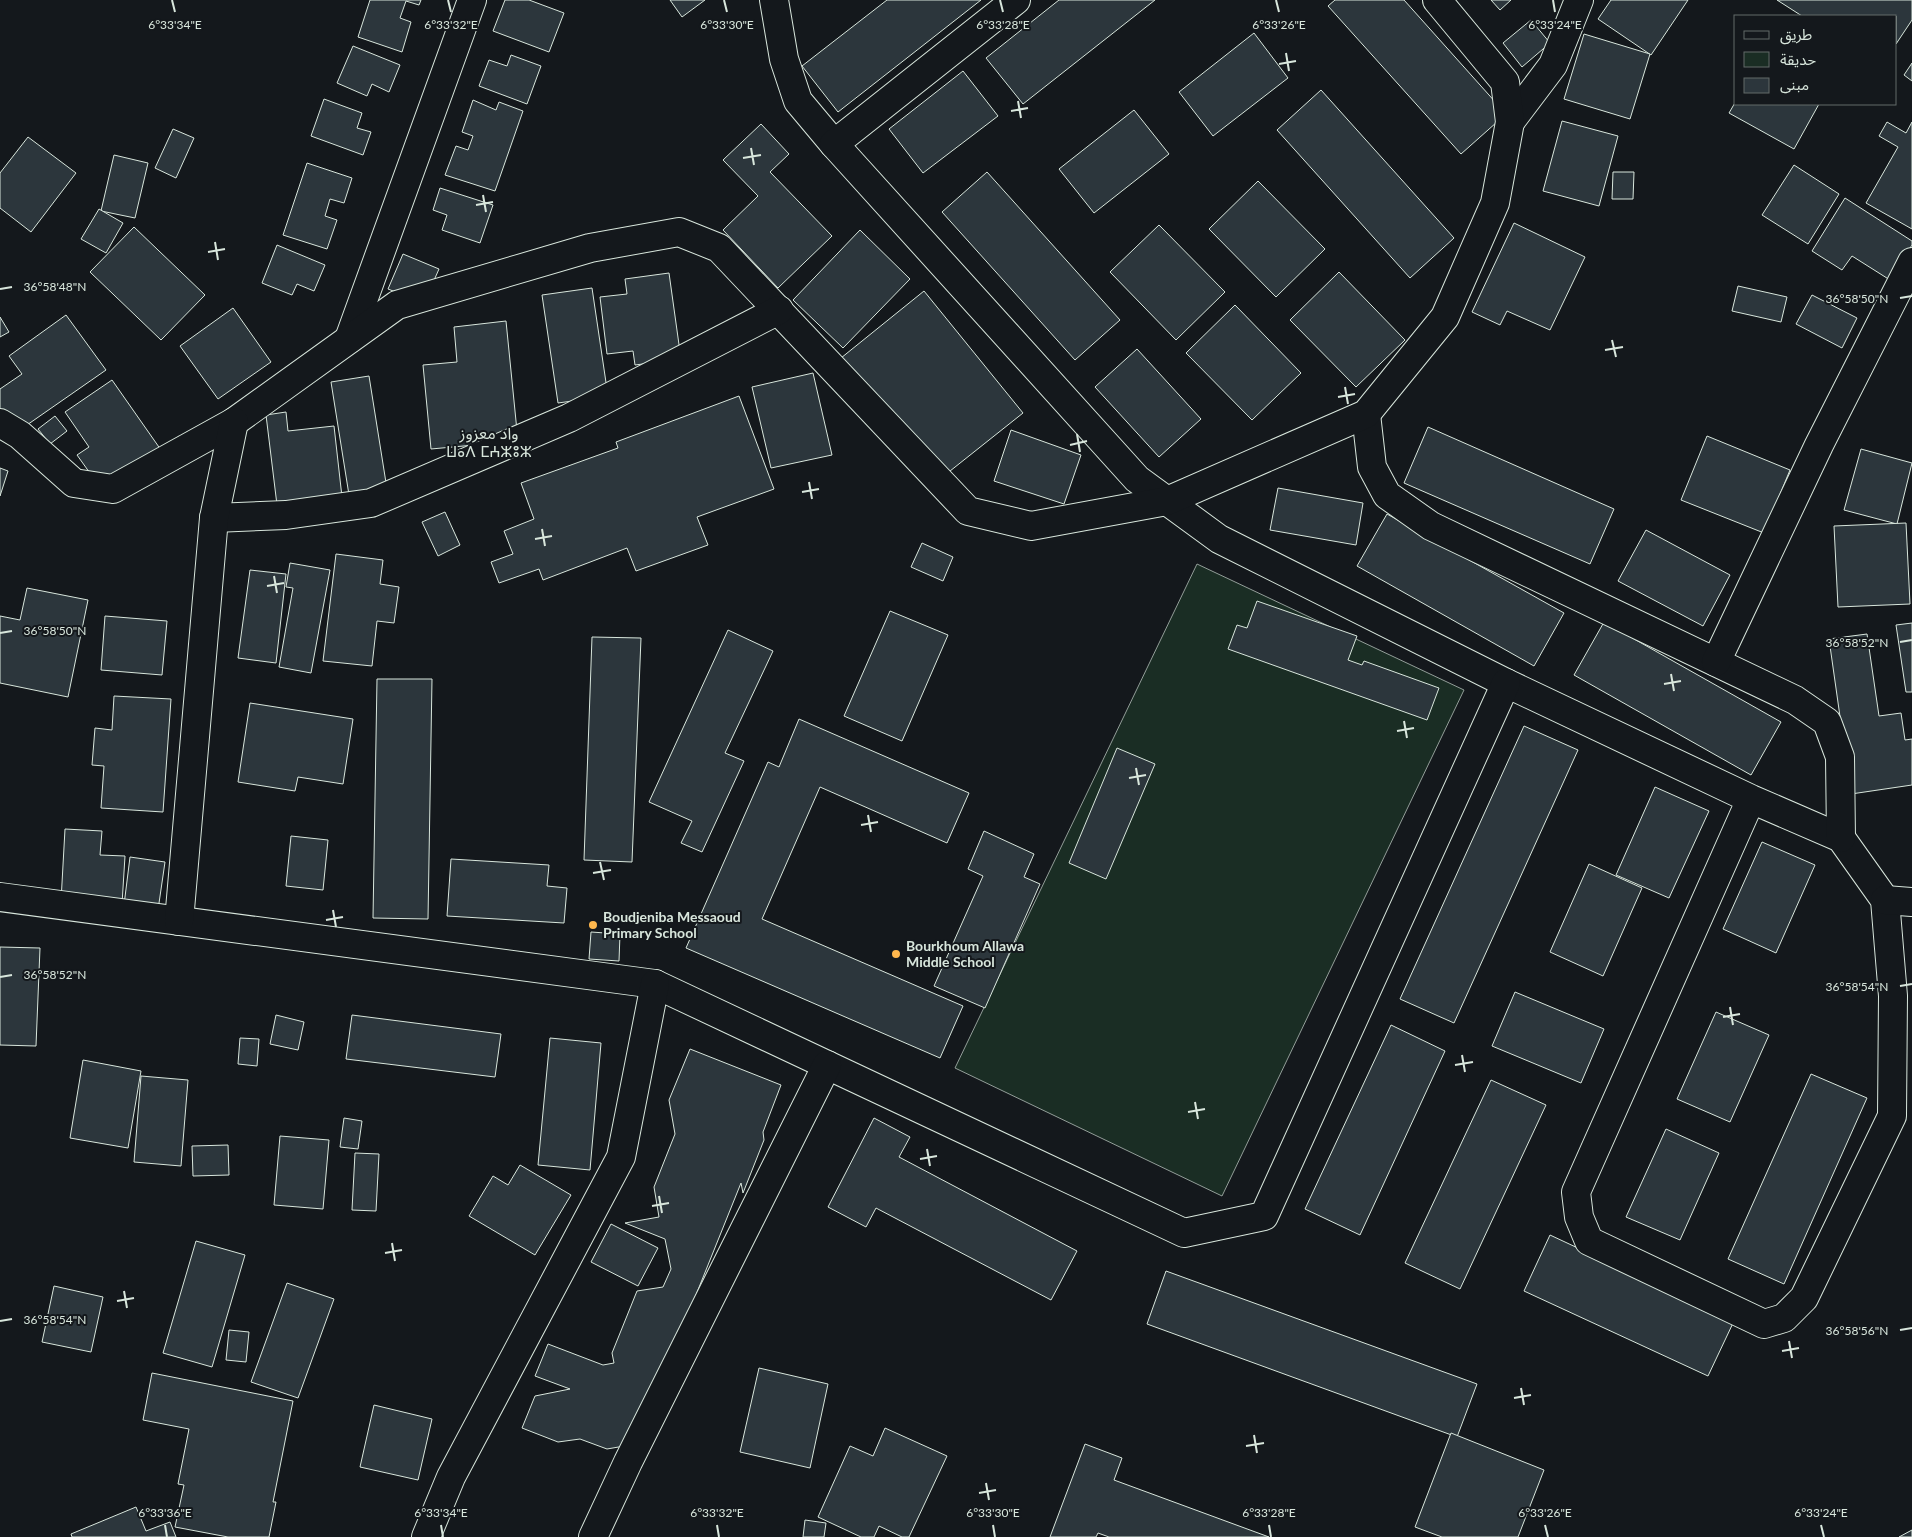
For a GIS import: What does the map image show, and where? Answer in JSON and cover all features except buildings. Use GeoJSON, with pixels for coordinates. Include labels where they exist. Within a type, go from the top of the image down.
{"type":"FeatureCollection","features":[{"type":"Feature","properties":{"kind":"street"},"geometry":{"type":"LineString","coordinates":[[349,339],[472,0]]}},
{"type":"Feature","properties":{"kind":"street"},"geometry":{"type":"LineString","coordinates":[[774,0],[784,59],[798,101],[834,144],[1137,480],[1219,539],[1506,682],[1751,799],[1841,838],[1885,900],[1892,996],[1892,1116],[1804,1298],[1784,1318],[1764,1324],[1589,1241],[1579,1217],[1576,1192],[1751,799]]}},
{"type":"Feature","properties":{"kind":"street"},"geometry":{"type":"LineString","coordinates":[[834,144],[1016,0]]}},
{"type":"Feature","properties":{"kind":"street"},"geometry":{"type":"LineString","coordinates":[[0,423],[20,435],[74,484],[113,489],[234,422],[397,305],[590,248],[679,232],[719,248],[968,510],[1030,526],[1167,501],[1366,414],[1445,317],[1495,203],[1510,122],[1505,82],[1437,0]]}},
{"type":"Feature","properties":{"kind":"street"},"geometry":{"type":"LineString","coordinates":[[1510,122],[1553,65],[1580,0]]}},
{"type":"Feature","properties":{"kind":"street"},"geometry":{"type":"LineString","coordinates":[[1716,662],[1819,445],[1912,262]]}},
{"type":"Feature","properties":{"kind":"street"},"geometry":{"type":"LineString","coordinates":[[214,518],[286,515],[371,503],[569,418],[779,310]]}},
{"type":"Feature","properties":{"kind":"street"},"geometry":{"type":"LineString","coordinates":[[1366,414],[1372,467],[1387,495],[1432,526],[1795,700],[1827,722],[1840,757],[1841,838]]}},
{"type":"Feature","properties":{"kind":"street"},"geometry":{"type":"LineString","coordinates":[[179,921],[214,518],[234,422]]}},
{"type":"Feature","properties":{"kind":"street"},"geometry":{"type":"LineString","coordinates":[[0,897],[655,984],[1184,1233],[1264,1216],[1506,682]]}},
{"type":"Feature","properties":{"kind":"street"},"geometry":{"type":"LineString","coordinates":[[1885,900],[1912,902]]}},
{"type":"Feature","properties":{"kind":"street"},"geometry":{"type":"LineString","coordinates":[[426,1537],[451,1477],[621,1157],[655,984]]}},
{"type":"Feature","properties":{"kind":"street"},"geometry":{"type":"LineString","coordinates":[[593,1537],[628,1462],[827,1065]]}},
{"type":"Feature","properties":{"kind":"green space"},"geometry":{"type":"Polygon","coordinates":[[[1197,564],[1464,690],[1222,1196],[955,1068],[1197,564]]]}},
{"type":"Feature","properties":{"kind":"place","name":"Boudjeniba Messaoud Primary School"},"geometry":{"type":"Point","coordinates":[593,925]}},
{"type":"Feature","properties":{"kind":"place","name":"Bourkhoum Allawa Middle School"},"geometry":{"type":"Point","coordinates":[896,954]}},
{"type":"Feature","properties":{"kind":"district","name":"واد معزوز ⵡⴰⴷ ⵎⵄⵣⵓⵣ"},"geometry":{"type":"Point","coordinates":[489,442]}}]}
